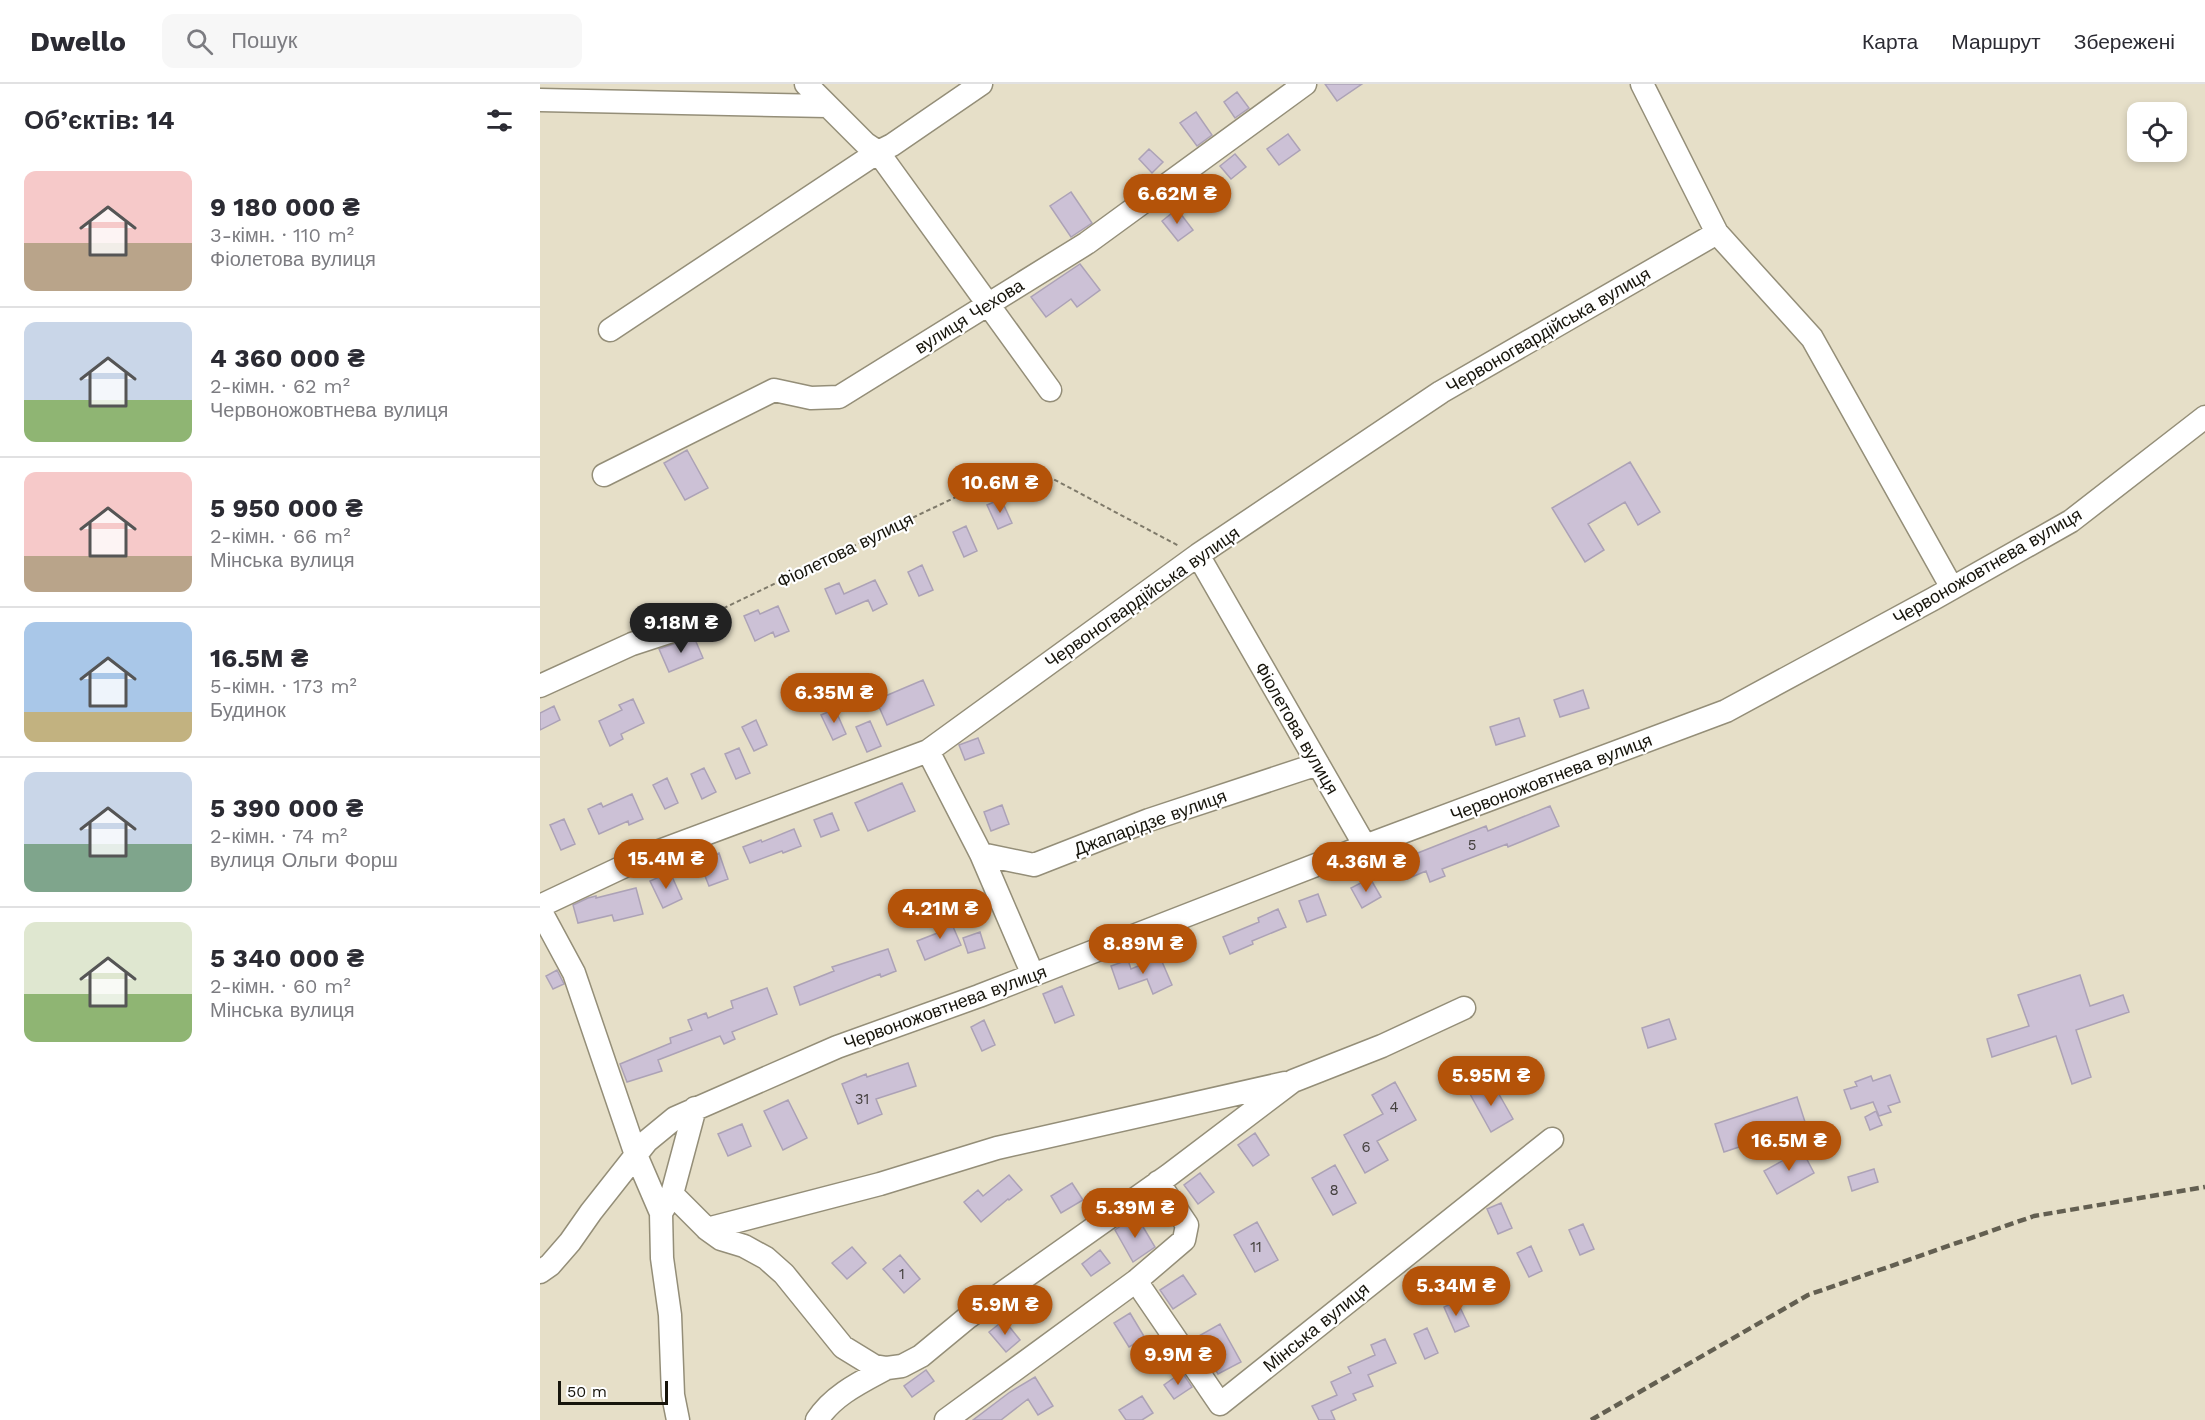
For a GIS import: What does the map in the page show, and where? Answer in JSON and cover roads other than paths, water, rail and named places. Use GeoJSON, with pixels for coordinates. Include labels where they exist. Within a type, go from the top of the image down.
{"type":"FeatureCollection","features":[{"type":"Feature","properties":{"kind":"street"},"geometry":{"type":"LineString","coordinates":[[806,84],[866,144],[885,149],[988,304],[1050,390]]}},
{"type":"Feature","properties":{"kind":"street"},"geometry":{"type":"LineString","coordinates":[[610,330],[981,84]]}},
{"type":"Feature","properties":{"kind":"street","name":"вулиця Чехова"},"geometry":{"type":"LineString","coordinates":[[604,476],[774,390],[811,398],[839,397],[1087,243],[1305,84]]}},
{"type":"Feature","properties":{"kind":"street"},"geometry":{"type":"LineString","coordinates":[[1642,84],[1717,233],[1812,338],[1952,588]]}},
{"type":"Feature","properties":{"kind":"street"},"geometry":{"type":"LineString","coordinates":[[540,100],[827,106]]}},
{"type":"Feature","properties":{"kind":"street","name":"Червоногвардійська вулиця"},"geometry":{"type":"LineString","coordinates":[[540,906],[646,856],[928,751],[1198,555],[1441,392],[1717,233]]}},
{"type":"Feature","properties":{"kind":"street","name":"Червоножовтнева вулиця"},"geometry":{"type":"LineString","coordinates":[[540,1272],[550,1265],[570,1242],[636,1155],[660,1129],[694,1108],[837,1047],[1033,975],[1365,846],[1726,711],[2071,521],[2205,417]]}},
{"type":"Feature","properties":{"kind":"street","name":"Фіолетова вулиця"},"geometry":{"type":"LineString","coordinates":[[1198,555],[1365,846]]}},
{"type":"Feature","properties":{"kind":"street"},"geometry":{"type":"LineString","coordinates":[[540,686],[632,644],[687,626]]}},
{"type":"Feature","properties":{"kind":"street"},"geometry":{"type":"LineString","coordinates":[[928,751],[981,854],[1033,975]]}},
{"type":"Feature","properties":{"kind":"street","name":"Джапарідзе вулиця"},"geometry":{"type":"LineString","coordinates":[[981,854],[1034,865],[1149,820],[1318,764]]}},
{"type":"Feature","properties":{"kind":"street"},"geometry":{"type":"LineString","coordinates":[[540,910],[574,974],[636,1155],[667,1204],[721,1239],[744,1246],[766,1258],[784,1274],[843,1347],[874,1365],[887,1368],[902,1366],[921,1356],[967,1318],[1158,1182],[1293,1081]]}},
{"type":"Feature","properties":{"kind":"street"},"geometry":{"type":"LineString","coordinates":[[707,1229],[880,1184],[997,1148],[1293,1081],[1382,1046],[1464,1008]]}},
{"type":"Feature","properties":{"kind":"street"},"geometry":{"type":"LineString","coordinates":[[678,1420],[673,1395],[670,1315],[662,1258],[667,1204],[694,1108]]}},
{"type":"Feature","properties":{"kind":"street","name":"Мінська вулиця"},"geometry":{"type":"LineString","coordinates":[[1136,1281],[1220,1404],[1552,1139]]}},
{"type":"Feature","properties":{"kind":"street"},"geometry":{"type":"LineString","coordinates":[[946,1420],[1136,1281],[1184,1240],[1187,1225],[1158,1182]]}},
{"type":"Feature","properties":{"kind":"street"},"geometry":{"type":"LineString","coordinates":[[827,1416],[848,1390],[887,1368]]}},
{"type":"Feature","properties":{"kind":"railway"},"geometry":{"type":"LineString","coordinates":[[1591,1420],[1808,1295],[2034,1216],[2205,1187]]}}]}
